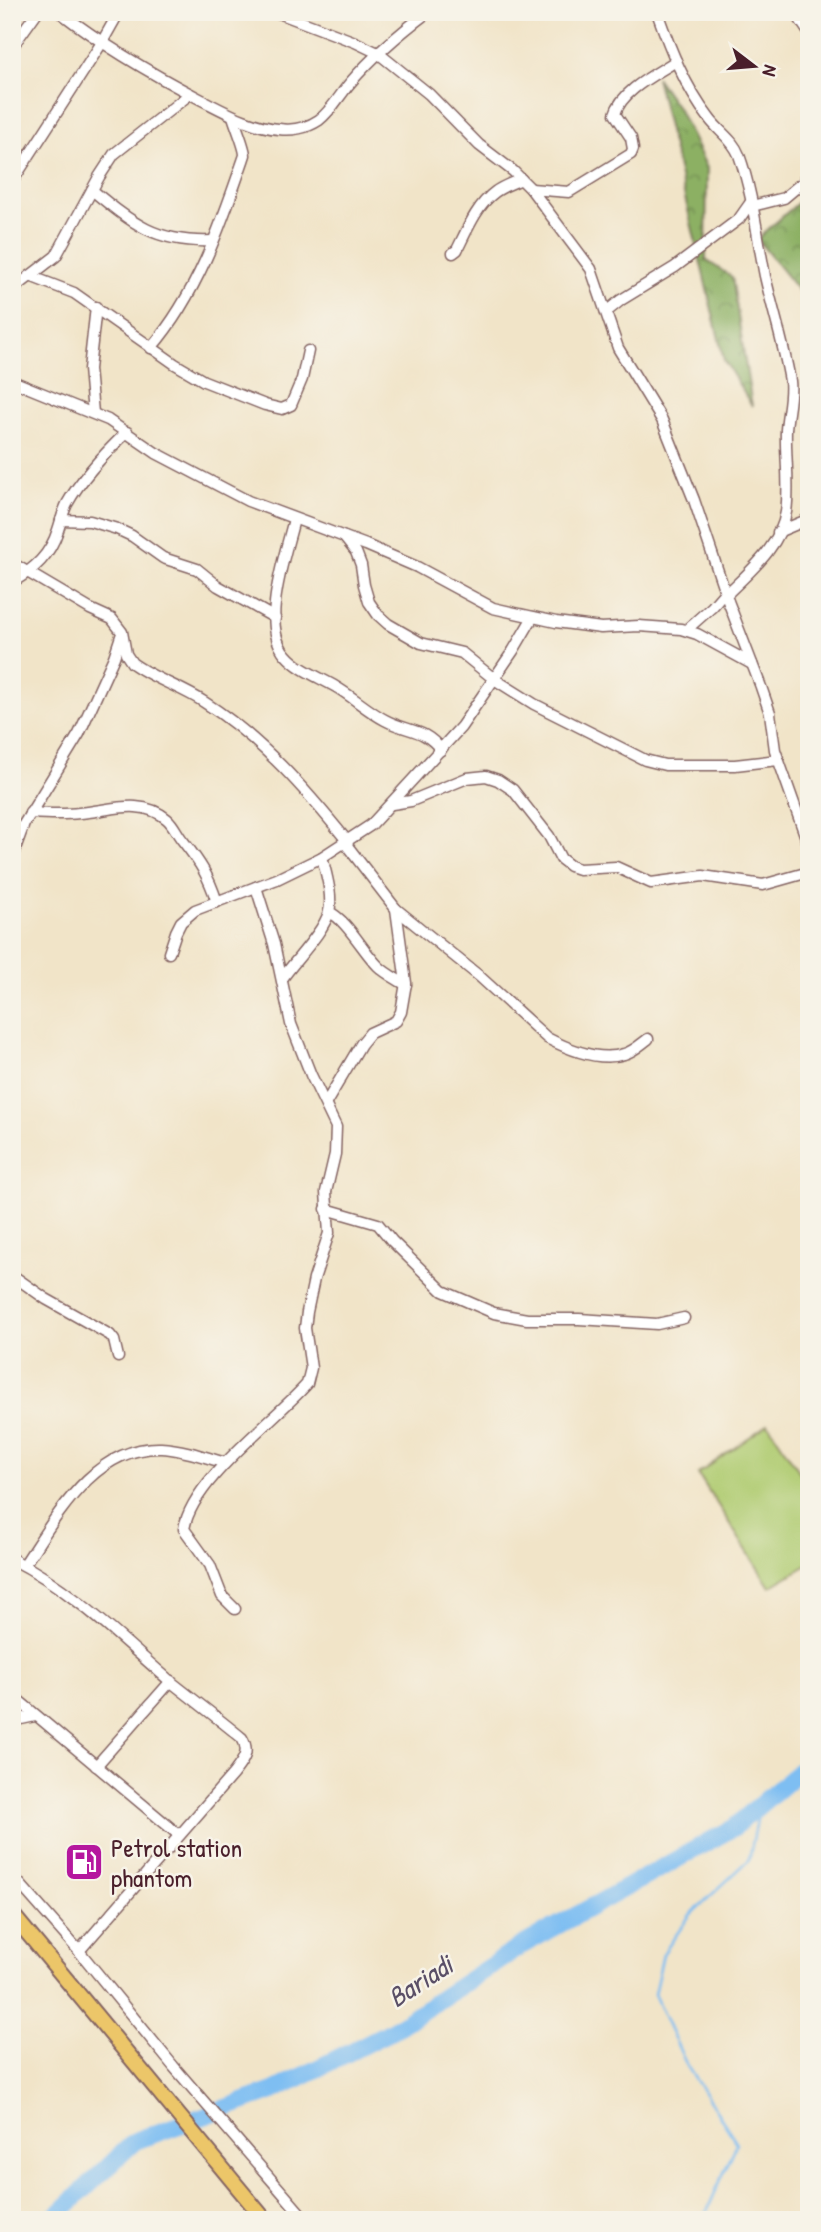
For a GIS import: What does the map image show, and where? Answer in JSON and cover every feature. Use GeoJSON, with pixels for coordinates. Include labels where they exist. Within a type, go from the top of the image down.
{"type":"FeatureCollection","features":[{"type":"Feature","properties":{"kind":"highway"},"geometry":{"type":"LineString","coordinates":[[12,1914],[265,2220]]}},
{"type":"Feature","properties":{"kind":"street"},"geometry":{"type":"LineString","coordinates":[[12,47],[37,12]]}},
{"type":"Feature","properties":{"kind":"street"},"geometry":{"type":"LineString","coordinates":[[60,12],[101,44],[190,94],[233,116],[277,130],[298,129],[318,121],[378,53],[428,12]]}},
{"type":"Feature","properties":{"kind":"street"},"geometry":{"type":"LineString","coordinates":[[12,182],[119,12]]}},
{"type":"Feature","properties":{"kind":"street"},"geometry":{"type":"LineString","coordinates":[[276,12],[355,41],[378,53],[429,94],[479,145],[522,179],[590,270],[618,348],[662,420],[694,500],[725,594],[770,713],[778,760],[809,846]]}},
{"type":"Feature","properties":{"kind":"street"},"geometry":{"type":"LineString","coordinates":[[657,12],[676,61],[709,119],[739,154],[791,391],[786,427],[786,513],[778,532],[771,546],[753,568],[686,630]]}},
{"type":"Feature","properties":{"kind":"street"},"geometry":{"type":"LineString","coordinates":[[795,12],[809,33]]}},
{"type":"Feature","properties":{"kind":"street"},"geometry":{"type":"LineString","coordinates":[[531,189],[569,192],[631,154],[633,144],[615,114],[617,109],[637,87],[676,61]]}},
{"type":"Feature","properties":{"kind":"street"},"geometry":{"type":"LineString","coordinates":[[12,290],[56,256],[114,154],[190,94]]}},
{"type":"Feature","properties":{"kind":"street"},"geometry":{"type":"LineString","coordinates":[[151,348],[173,322],[225,214],[245,155],[233,116]]}},
{"type":"Feature","properties":{"kind":"street"},"geometry":{"type":"LineString","coordinates":[[606,312],[675,267],[739,219],[752,204],[784,198],[809,177]]}},
{"type":"Feature","properties":{"kind":"street"},"geometry":{"type":"LineString","coordinates":[[453,253],[492,194],[522,179]]}},
{"type":"Feature","properties":{"kind":"street"},"geometry":{"type":"LineString","coordinates":[[92,190],[116,211],[166,238],[212,241]]}},
{"type":"Feature","properties":{"kind":"street"},"geometry":{"type":"LineString","coordinates":[[30,276],[74,293],[151,348],[204,381],[265,405],[282,409],[291,405],[308,351]]}},
{"type":"Feature","properties":{"kind":"street"},"geometry":{"type":"LineString","coordinates":[[93,413],[89,369],[96,307]]}},
{"type":"Feature","properties":{"kind":"street"},"geometry":{"type":"LineString","coordinates":[[12,381],[93,413],[174,464],[248,501],[417,567],[493,608],[601,628],[639,626],[686,630],[752,664]]}},
{"type":"Feature","properties":{"kind":"street"},"geometry":{"type":"LineString","coordinates":[[12,582],[46,557],[69,502],[108,450],[127,432]]}},
{"type":"Feature","properties":{"kind":"street"},"geometry":{"type":"LineString","coordinates":[[294,519],[278,579],[275,618],[278,645],[298,666],[348,694],[386,721],[425,734],[441,750]]}},
{"type":"Feature","properties":{"kind":"street"},"geometry":{"type":"LineString","coordinates":[[778,532],[809,519]]}},
{"type":"Feature","properties":{"kind":"street"},"geometry":{"type":"LineString","coordinates":[[61,520],[105,524],[125,532],[163,558],[197,569],[218,586],[275,618]]}},
{"type":"Feature","properties":{"kind":"street"},"geometry":{"type":"LineString","coordinates":[[344,537],[356,552],[369,602],[388,624],[421,643],[462,653],[494,679],[534,704],[645,760],[665,765],[735,765],[778,760]]}},
{"type":"Feature","properties":{"kind":"street"},"geometry":{"type":"LineString","coordinates":[[12,564],[112,619],[122,632],[126,654],[132,663],[206,703],[252,737],[294,778],[347,842],[396,909],[479,976],[547,1038],[580,1052],[611,1056],[634,1050],[648,1039]]}},
{"type":"Feature","properties":{"kind":"street"},"geometry":{"type":"LineString","coordinates":[[169,953],[181,922],[195,911],[322,858],[371,825],[461,727],[533,617]]}},
{"type":"Feature","properties":{"kind":"street"},"geometry":{"type":"LineString","coordinates":[[13,851],[30,813],[79,734],[114,657],[122,632]]}},
{"type":"Feature","properties":{"kind":"street"},"geometry":{"type":"LineString","coordinates":[[391,804],[411,801],[467,778],[486,776],[513,790],[550,836],[561,859],[579,869],[616,867],[650,883],[703,876],[763,885],[809,872]]}},
{"type":"Feature","properties":{"kind":"street"},"geometry":{"type":"LineString","coordinates":[[30,813],[74,814],[126,806],[144,807],[155,812],[174,826],[199,861],[207,873],[217,902]]}},
{"type":"Feature","properties":{"kind":"street"},"geometry":{"type":"LineString","coordinates":[[282,979],[329,912],[330,901],[322,858]]}},
{"type":"Feature","properties":{"kind":"street"},"geometry":{"type":"LineString","coordinates":[[234,1609],[222,1596],[210,1565],[184,1528],[192,1503],[225,1463],[307,1384],[311,1359],[306,1328],[307,1312],[314,1279],[328,1240],[326,1192],[336,1142],[336,1127],[311,1075],[292,1024],[274,944],[256,887]]}},
{"type":"Feature","properties":{"kind":"street"},"geometry":{"type":"LineString","coordinates":[[326,1103],[370,1033],[396,1021],[401,1012],[406,966],[396,909]]}},
{"type":"Feature","properties":{"kind":"street"},"geometry":{"type":"LineString","coordinates":[[329,912],[345,924],[379,967],[406,985]]}},
{"type":"Feature","properties":{"kind":"street"},"geometry":{"type":"LineString","coordinates":[[326,1209],[378,1224],[443,1291],[494,1313],[527,1319],[657,1324],[684,1318]]}},
{"type":"Feature","properties":{"kind":"street"},"geometry":{"type":"LineString","coordinates":[[12,1275],[46,1299],[110,1335],[118,1357]]}},
{"type":"Feature","properties":{"kind":"street"},"geometry":{"type":"LineString","coordinates":[[24,1565],[72,1496],[94,1474],[119,1456],[132,1451],[165,1448],[225,1463]]}},
{"type":"Feature","properties":{"kind":"street"},"geometry":{"type":"LineString","coordinates":[[12,1559],[61,1587],[101,1618],[171,1681],[242,1738],[246,1747],[245,1759],[79,1951]]}},
{"type":"Feature","properties":{"kind":"street"},"geometry":{"type":"LineString","coordinates":[[96,1766],[171,1681]]}},
{"type":"Feature","properties":{"kind":"street"},"geometry":{"type":"LineString","coordinates":[[12,1695],[180,1835]]}},
{"type":"Feature","properties":{"kind":"street"},"geometry":{"type":"LineString","coordinates":[[12,1721],[35,1716]]}},
{"type":"Feature","properties":{"kind":"street"},"geometry":{"type":"LineString","coordinates":[[12,1875],[306,2220]]}},
{"type":"Feature","properties":{"kind":"green space"},"geometry":{"type":"Polygon","coordinates":[[[656,77],[679,110],[707,168],[706,260],[732,277],[752,406],[724,360],[656,77]]]}},
{"type":"Feature","properties":{"kind":"green space"},"geometry":{"type":"Polygon","coordinates":[[[809,193],[809,304],[757,239],[809,193]]]}},
{"type":"Feature","properties":{"kind":"green space"},"geometry":{"type":"Polygon","coordinates":[[[768,1424],[809,1486],[809,1564],[770,1587],[698,1474],[768,1424]]]}},
{"type":"Feature","properties":{"kind":"waterway","name":"Bariadi"},"geometry":{"type":"LineString","coordinates":[[52,2220],[135,2141],[273,2091],[393,2030],[521,1946],[733,1828],[809,1763]]}},
{"type":"Feature","properties":{"kind":"waterway"},"geometry":{"type":"LineString","coordinates":[[703,2220],[737,2143],[687,2066],[654,1994],[663,1954],[690,1915],[749,1860],[760,1805]]}},
{"type":"Feature","properties":{"kind":"place","name":"Petrol station phantom"},"geometry":{"type":"Point","coordinates":[84,1862]}}]}
